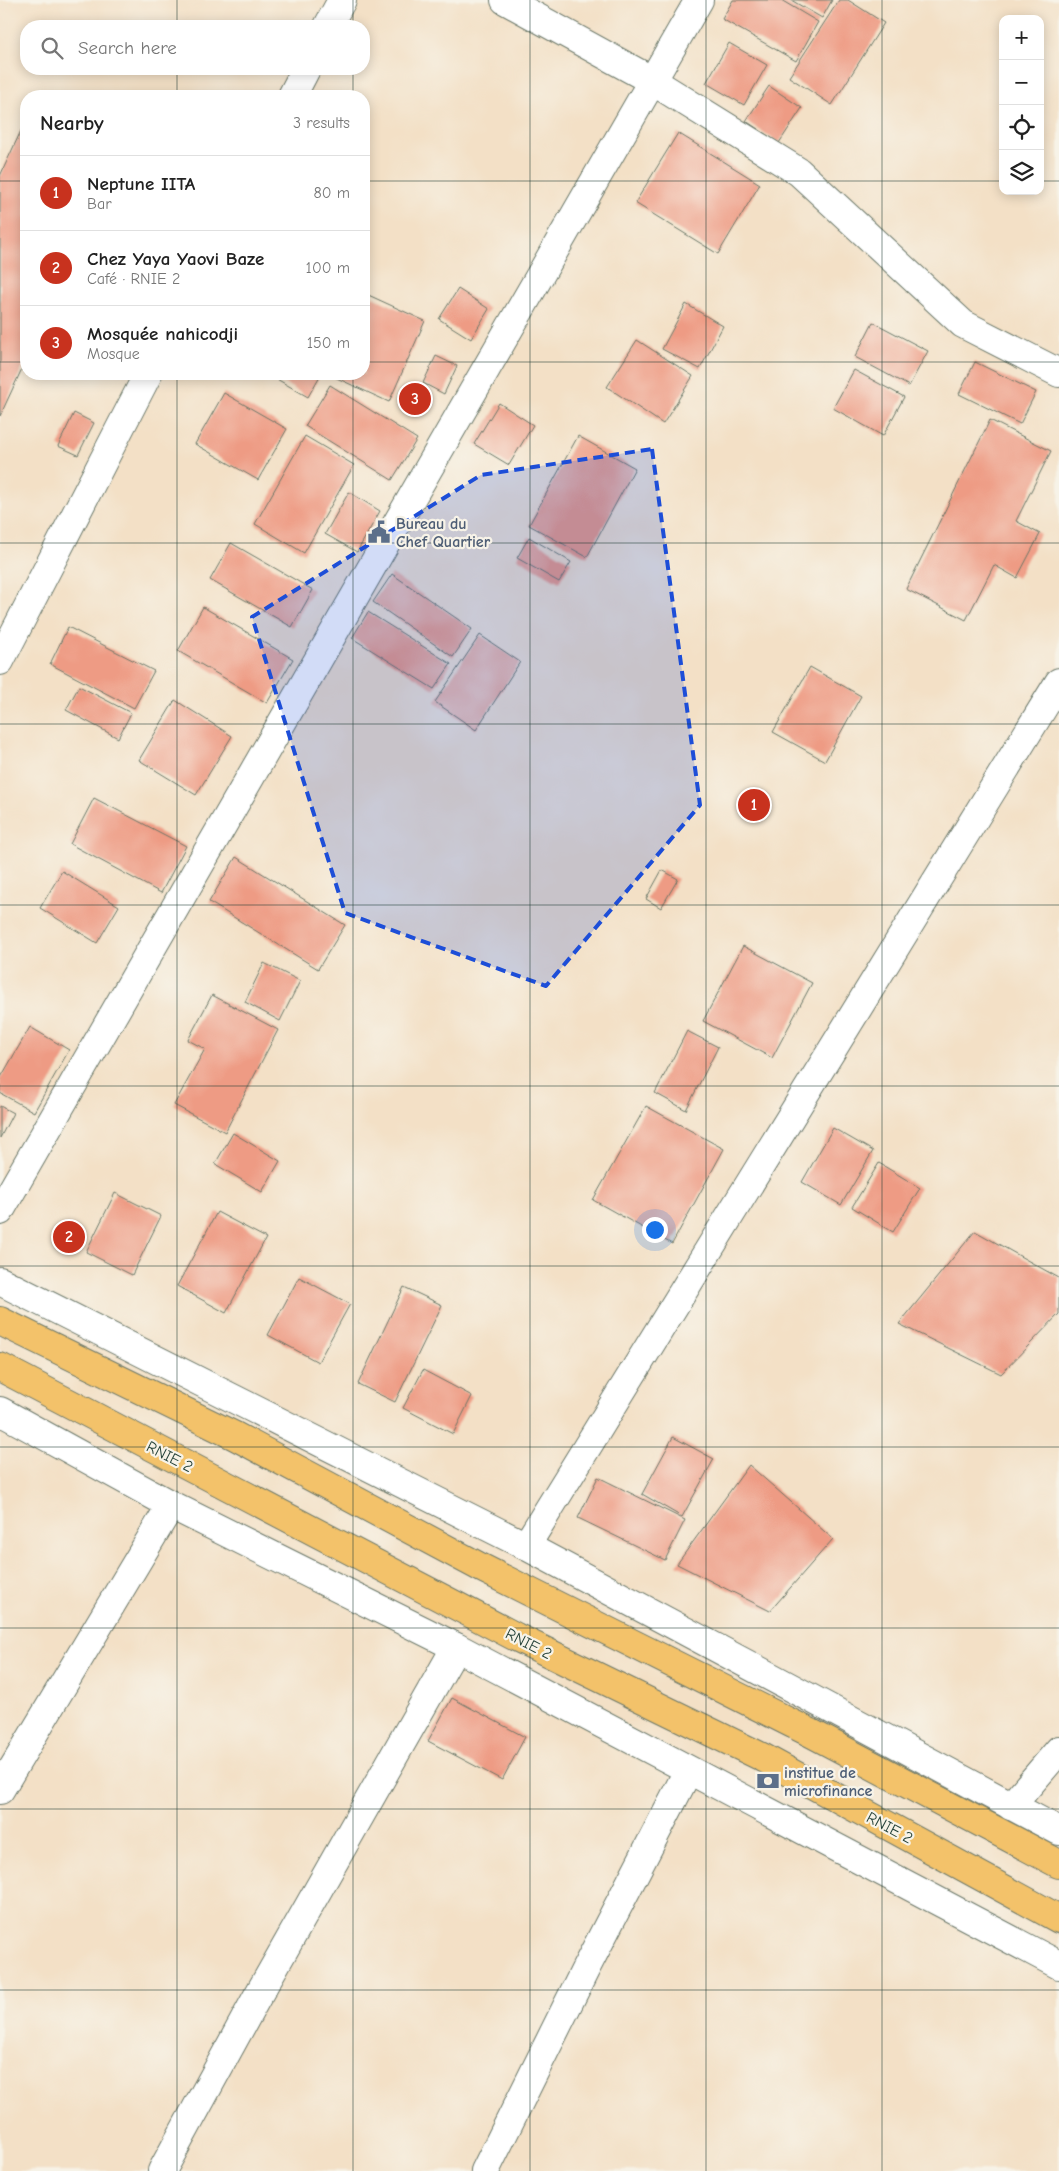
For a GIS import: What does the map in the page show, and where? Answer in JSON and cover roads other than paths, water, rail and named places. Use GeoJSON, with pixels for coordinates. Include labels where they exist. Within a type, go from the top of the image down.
{"type":"FeatureCollection","features":[{"type":"Feature","properties":{"kind":"highway"},"geometry":{"type":"LineString","coordinates":[[0,1321],[236,1436],[482,1568],[814,1734],[1059,1864]]}},
{"type":"Feature","properties":{"kind":"highway","name":"RNIE 2"},"geometry":{"type":"LineString","coordinates":[[0,1367],[516,1637],[762,1758],[1059,1919]]}},
{"type":"Feature","properties":{"kind":"street"},"geometry":{"type":"LineString","coordinates":[[331,20],[342,0]]}},
{"type":"Feature","properties":{"kind":"street"},"geometry":{"type":"LineString","coordinates":[[505,0],[651,80],[799,172],[963,324],[1059,372]]}},
{"type":"Feature","properties":{"kind":"street"},"geometry":{"type":"LineString","coordinates":[[0,1211],[651,80],[699,0]]}},
{"type":"Feature","properties":{"kind":"street"},"geometry":{"type":"LineString","coordinates":[[295,90],[303,75]]}},
{"type":"Feature","properties":{"kind":"street"},"geometry":{"type":"LineString","coordinates":[[0,661],[145,380]]}},
{"type":"Feature","properties":{"kind":"street"},"geometry":{"type":"LineString","coordinates":[[526,1546],[1059,682]]}},
{"type":"Feature","properties":{"kind":"street"},"geometry":{"type":"LineString","coordinates":[[0,1281],[526,1546],[1059,1831]]}},
{"type":"Feature","properties":{"kind":"street"},"geometry":{"type":"LineString","coordinates":[[0,1411],[171,1505],[456,1647],[1059,1965]]}},
{"type":"Feature","properties":{"kind":"street"},"geometry":{"type":"LineString","coordinates":[[0,1790],[171,1505]]}},
{"type":"Feature","properties":{"kind":"street"},"geometry":{"type":"LineString","coordinates":[[162,2171],[256,1998],[456,1647]]}},
{"type":"Feature","properties":{"kind":"street"},"geometry":{"type":"LineString","coordinates":[[1010,1806],[1059,1750]]}},
{"type":"Feature","properties":{"kind":"street"},"geometry":{"type":"LineString","coordinates":[[485,2171],[586,1968],[688,1771]]}},
{"type":"Feature","properties":{"kind":"place","name":"Mosquée nahicodji"},"geometry":{"type":"Point","coordinates":[415,399]}},
{"type":"Feature","properties":{"kind":"place","name":"Bureau du Chef Quartier"},"geometry":{"type":"Point","coordinates":[379,532]}},
{"type":"Feature","properties":{"kind":"place","name":"Neptune IITA"},"geometry":{"type":"Point","coordinates":[754,805]}},
{"type":"Feature","properties":{"kind":"place","name":"Chez Yaya Yaovi Baze"},"geometry":{"type":"Point","coordinates":[69,1237]}},
{"type":"Feature","properties":{"kind":"place","name":"institue de microfinance"},"geometry":{"type":"Point","coordinates":[768,1781]}}]}
